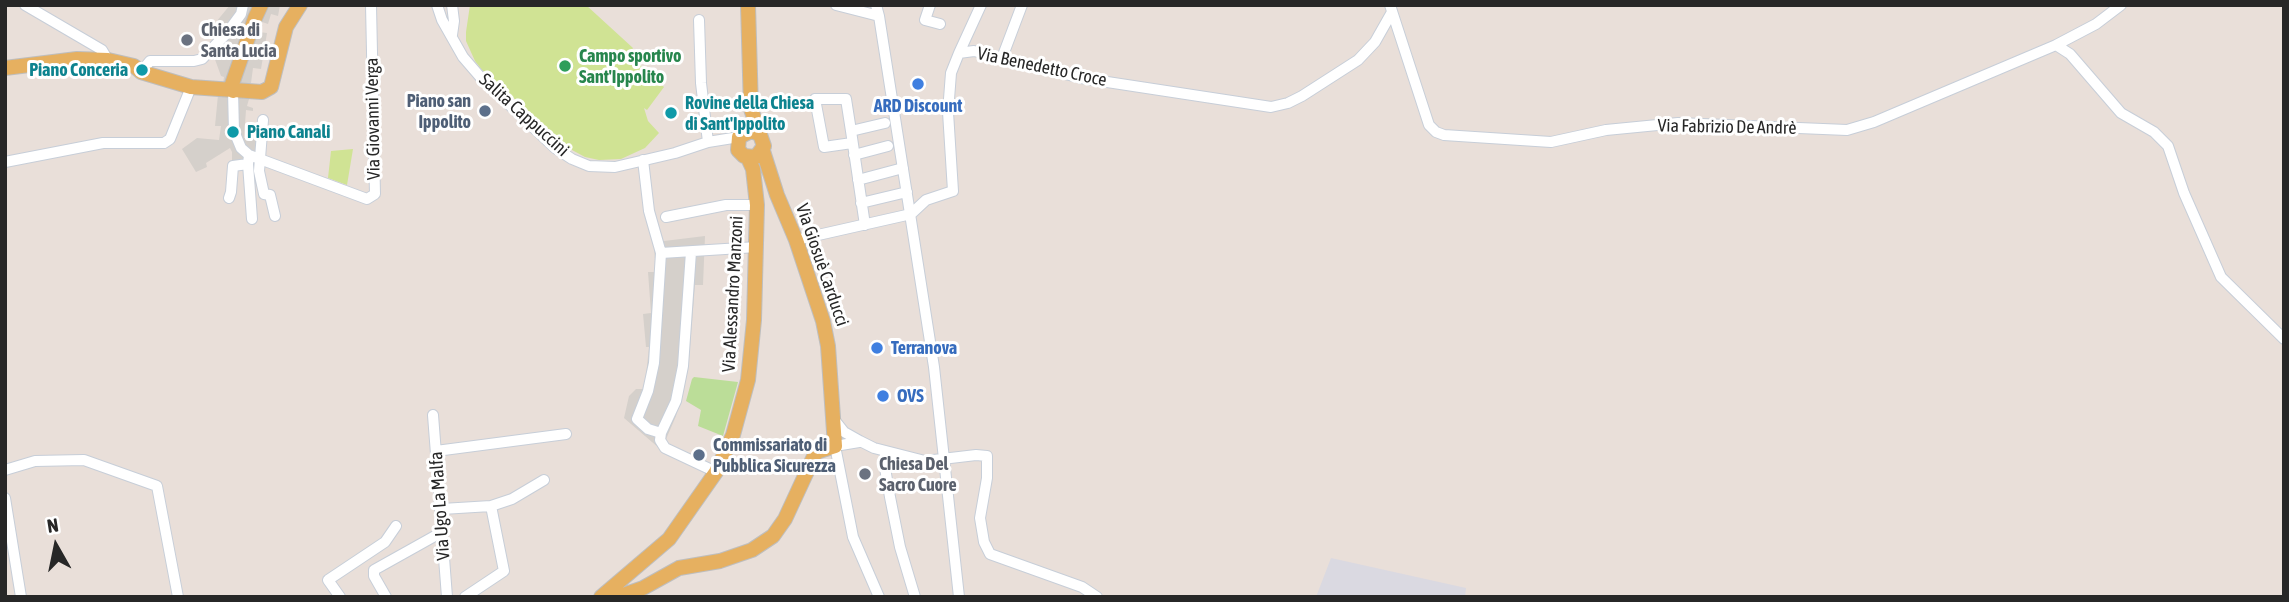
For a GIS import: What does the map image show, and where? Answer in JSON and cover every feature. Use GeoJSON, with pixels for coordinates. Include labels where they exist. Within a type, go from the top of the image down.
{"type":"FeatureCollection","features":[{"type":"Feature","properties":{"kind":"main road"},"geometry":{"type":"LineString","coordinates":[[5,68],[78,59],[108,60],[134,66],[141,72],[191,87],[262,92],[271,88],[286,27],[300,5]]}},
{"type":"Feature","properties":{"kind":"main road","name":"Via Alessandro Manzoni"},"geometry":{"type":"LineString","coordinates":[[619,591],[669,539],[716,472],[733,435],[748,380],[754,320],[757,205],[753,169],[746,142],[751,109],[748,5]]}},
{"type":"Feature","properties":{"kind":"main road"},"geometry":{"type":"LineString","coordinates":[[233,91],[232,83],[253,6]]}},
{"type":"Feature","properties":{"kind":"main road","name":"Via Giosuè Carducci"},"geometry":{"type":"LineString","coordinates":[[746,142],[756,157],[763,151],[777,195],[796,240],[826,334],[835,446]]}},
{"type":"Feature","properties":{"kind":"main road"},"geometry":{"type":"LineString","coordinates":[[601,597],[643,588],[679,568],[720,561],[741,554],[772,536],[785,519],[832,417]]}},
{"type":"Feature","properties":{"kind":"main road"},"geometry":{"type":"LineString","coordinates":[[816,452],[835,446]]}},
{"type":"Feature","properties":{"kind":"main road"},"geometry":{"type":"LineString","coordinates":[[669,539],[668,557],[679,568]]}},
{"type":"Feature","properties":{"kind":"street","name":"Via Giovanni Verga"},"geometry":{"type":"LineString","coordinates":[[261,161],[368,199],[375,194],[371,5]]}},
{"type":"Feature","properties":{"kind":"street"},"geometry":{"type":"LineString","coordinates":[[437,5],[442,20],[452,35]]}},
{"type":"Feature","properties":{"kind":"street"},"geometry":{"type":"LineString","coordinates":[[452,5],[452,35]]}},
{"type":"Feature","properties":{"kind":"street"},"geometry":{"type":"LineString","coordinates":[[836,5],[878,11],[933,367],[959,597]]}},
{"type":"Feature","properties":{"kind":"street"},"geometry":{"type":"LineString","coordinates":[[930,5],[925,20],[940,24]]}},
{"type":"Feature","properties":{"kind":"street"},"geometry":{"type":"LineString","coordinates":[[959,53],[981,5]]}},
{"type":"Feature","properties":{"kind":"street"},"geometry":{"type":"LineString","coordinates":[[1003,58],[1022,5]]}},
{"type":"Feature","properties":{"kind":"street","name":"Via Fabrizio De Andrè"},"geometry":{"type":"LineString","coordinates":[[1391,9],[1429,125],[1436,132],[1444,135],[1551,142],[1606,130],[1678,123],[1847,130],[2056,45],[2096,24],[2121,5]]}},
{"type":"Feature","properties":{"kind":"street"},"geometry":{"type":"LineString","coordinates":[[32,6],[102,50],[108,60]]}},
{"type":"Feature","properties":{"kind":"street"},"geometry":{"type":"LineString","coordinates":[[141,72],[150,61],[202,59],[228,33],[241,14],[253,6]]}},
{"type":"Feature","properties":{"kind":"street","name":"Via Benedetto Croce"},"geometry":{"type":"LineString","coordinates":[[796,240],[911,214],[926,200],[953,191],[948,112],[951,73],[959,53],[974,51],[1081,78],[1271,107],[1288,103],[1358,60],[1375,42],[1391,9]]}},
{"type":"Feature","properties":{"kind":"street"},"geometry":{"type":"LineString","coordinates":[[699,20],[701,83],[711,141]]}},
{"type":"Feature","properties":{"kind":"street","name":"Salita Cappuccini"},"geometry":{"type":"LineString","coordinates":[[452,35],[463,57],[482,79],[555,148],[572,159],[601,168],[615,167],[675,153],[711,141],[746,142]]}},
{"type":"Feature","properties":{"kind":"street"},"geometry":{"type":"LineString","coordinates":[[2056,45],[2070,54],[2121,113],[2154,132],[2168,146],[2184,193],[2221,277],[2284,339]]}},
{"type":"Feature","properties":{"kind":"street"},"geometry":{"type":"LineString","coordinates":[[5,162],[103,143],[164,143],[170,139],[191,87]]}},
{"type":"Feature","properties":{"kind":"street"},"geometry":{"type":"LineString","coordinates":[[233,91],[234,131],[249,159],[252,219]]}},
{"type":"Feature","properties":{"kind":"street"},"geometry":{"type":"LineString","coordinates":[[865,225],[861,203],[852,137],[846,99],[815,99],[824,147],[852,137],[885,123]]}},
{"type":"Feature","properties":{"kind":"street"},"geometry":{"type":"LineString","coordinates":[[263,120],[259,171],[264,194],[270,195],[275,216]]}},
{"type":"Feature","properties":{"kind":"street"},"geometry":{"type":"LineString","coordinates":[[854,155],[888,145]]}},
{"type":"Feature","properties":{"kind":"street"},"geometry":{"type":"LineString","coordinates":[[229,198],[232,192],[233,166],[249,159],[261,161]]}},
{"type":"Feature","properties":{"kind":"street"},"geometry":{"type":"LineString","coordinates":[[643,160],[649,211],[661,253],[654,363],[648,391],[637,419],[648,429],[661,433]]}},
{"type":"Feature","properties":{"kind":"street"},"geometry":{"type":"LineString","coordinates":[[858,180],[903,168]]}},
{"type":"Feature","properties":{"kind":"street"},"geometry":{"type":"LineString","coordinates":[[861,203],[907,192]]}},
{"type":"Feature","properties":{"kind":"street"},"geometry":{"type":"LineString","coordinates":[[666,217],[726,205],[757,205]]}},
{"type":"Feature","properties":{"kind":"street"},"geometry":{"type":"LineString","coordinates":[[661,253],[757,247]]}},
{"type":"Feature","properties":{"kind":"street"},"geometry":{"type":"LineString","coordinates":[[691,251],[683,366],[676,401],[660,440],[665,448],[716,472]]}},
{"type":"Feature","properties":{"kind":"street","name":"Via Ugo La Malfa"},"geometry":{"type":"LineString","coordinates":[[433,415],[447,597]]}},
{"type":"Feature","properties":{"kind":"street"},"geometry":{"type":"LineString","coordinates":[[832,417],[844,432],[860,442],[885,451],[925,461],[987,456],[987,478],[980,518],[984,542],[990,554],[1082,587],[1097,597]]}},
{"type":"Feature","properties":{"kind":"street"},"geometry":{"type":"LineString","coordinates":[[436,451],[566,434]]}},
{"type":"Feature","properties":{"kind":"street"},"geometry":{"type":"LineString","coordinates":[[835,446],[860,442]]}},
{"type":"Feature","properties":{"kind":"street","name":"Via Giosuè Carducci"},"geometry":{"type":"LineString","coordinates":[[835,446],[853,537],[879,597]]}},
{"type":"Feature","properties":{"kind":"street"},"geometry":{"type":"LineString","coordinates":[[885,451],[885,468],[900,547],[915,597]]}},
{"type":"Feature","properties":{"kind":"street"},"geometry":{"type":"LineString","coordinates":[[5,470],[35,461],[84,460],[157,486],[178,597]]}},
{"type":"Feature","properties":{"kind":"street"},"geometry":{"type":"LineString","coordinates":[[442,509],[491,506],[512,499],[544,480]]}},
{"type":"Feature","properties":{"kind":"street"},"geometry":{"type":"LineString","coordinates":[[5,498],[22,597]]}},
{"type":"Feature","properties":{"kind":"street"},"geometry":{"type":"LineString","coordinates":[[466,597],[504,571],[491,506]]}},
{"type":"Feature","properties":{"kind":"street"},"geometry":{"type":"LineString","coordinates":[[341,597],[328,580],[386,542],[396,526]]}},
{"type":"Feature","properties":{"kind":"street"},"geometry":{"type":"LineString","coordinates":[[386,597],[374,576],[374,570],[442,532]]}},
{"type":"Feature","properties":{"kind":"street"},"geometry":{"type":"LineString","coordinates":[[386,542],[395,557]]}},
{"type":"Feature","properties":{"kind":"shaded area"},"geometry":{"type":"Polygon","coordinates":[[[230,5],[280,5],[278,16],[271,14],[268,24],[262,22],[259,32],[267,33],[261,69],[253,68],[251,83],[223,84],[224,77],[221,76],[213,54],[215,42],[207,33],[230,5]]]}},
{"type":"Feature","properties":{"kind":"shaded area","name":"Piano Canali"},"geometry":{"type":"Polygon","coordinates":[[[218,95],[249,99],[247,106],[253,108],[253,111],[246,110],[244,138],[258,139],[258,160],[232,163],[230,148],[206,163],[207,167],[196,172],[182,149],[197,138],[219,140],[221,126],[215,126],[218,95]]]}},
{"type":"Feature","properties":{"kind":"shaded area"},"geometry":{"type":"Polygon","coordinates":[[[705,236],[703,285],[695,285],[688,371],[676,416],[664,444],[659,448],[624,418],[629,396],[636,389],[644,389],[649,347],[646,347],[643,314],[651,313],[648,272],[656,272],[654,246],[664,241],[705,236]]]}},
{"type":"Feature","properties":{"kind":"shaded area"},"geometry":{"type":"Polygon","coordinates":[[[1331,558],[1466,588],[1465,597],[1316,597],[1331,558]]]}},
{"type":"Feature","properties":{"kind":"green space","name":"Campo sportivo Sant'Ippolito"},"geometry":{"type":"Polygon","coordinates":[[[470,5],[586,5],[633,48],[629,55],[634,60],[637,57],[640,60],[638,63],[664,87],[647,110],[644,108],[648,121],[659,133],[645,148],[621,159],[599,160],[572,150],[475,61],[466,41],[470,5]]]}},
{"type":"Feature","properties":{"kind":"green space"},"geometry":{"type":"Polygon","coordinates":[[[353,149],[347,185],[328,178],[331,151],[353,149]]]}},
{"type":"Feature","properties":{"kind":"green space"},"geometry":{"type":"Polygon","coordinates":[[[694,377],[738,382],[723,436],[698,426],[701,410],[686,401],[694,377]]]}},
{"type":"Feature","properties":{"kind":"place","name":"Chiesa di Santa Lucia"},"geometry":{"type":"Point","coordinates":[187,40]}},
{"type":"Feature","properties":{"kind":"place","name":"Campo sportivo Sant'Ippolito"},"geometry":{"type":"Point","coordinates":[565,66]}},
{"type":"Feature","properties":{"kind":"place","name":"Piano Conceria"},"geometry":{"type":"Point","coordinates":[142,70]}},
{"type":"Feature","properties":{"kind":"place","name":"ARD Discount"},"geometry":{"type":"Point","coordinates":[918,84]}},
{"type":"Feature","properties":{"kind":"place","name":"Piano san Ippolito"},"geometry":{"type":"Point","coordinates":[485,111]}},
{"type":"Feature","properties":{"kind":"place","name":"Rovine della Chiesa di Sant'Ippolito"},"geometry":{"type":"Point","coordinates":[671,113]}},
{"type":"Feature","properties":{"kind":"place","name":"Piano Canali"},"geometry":{"type":"Point","coordinates":[233,132]}},
{"type":"Feature","properties":{"kind":"place","name":"Terranova"},"geometry":{"type":"Point","coordinates":[877,348]}},
{"type":"Feature","properties":{"kind":"place","name":"OVS"},"geometry":{"type":"Point","coordinates":[883,396]}},
{"type":"Feature","properties":{"kind":"place","name":"Commissariato di Pubblica Sicurezza"},"geometry":{"type":"Point","coordinates":[699,455]}},
{"type":"Feature","properties":{"kind":"place","name":"Chiesa Del Sacro Cuore"},"geometry":{"type":"Point","coordinates":[865,474]}}]}
